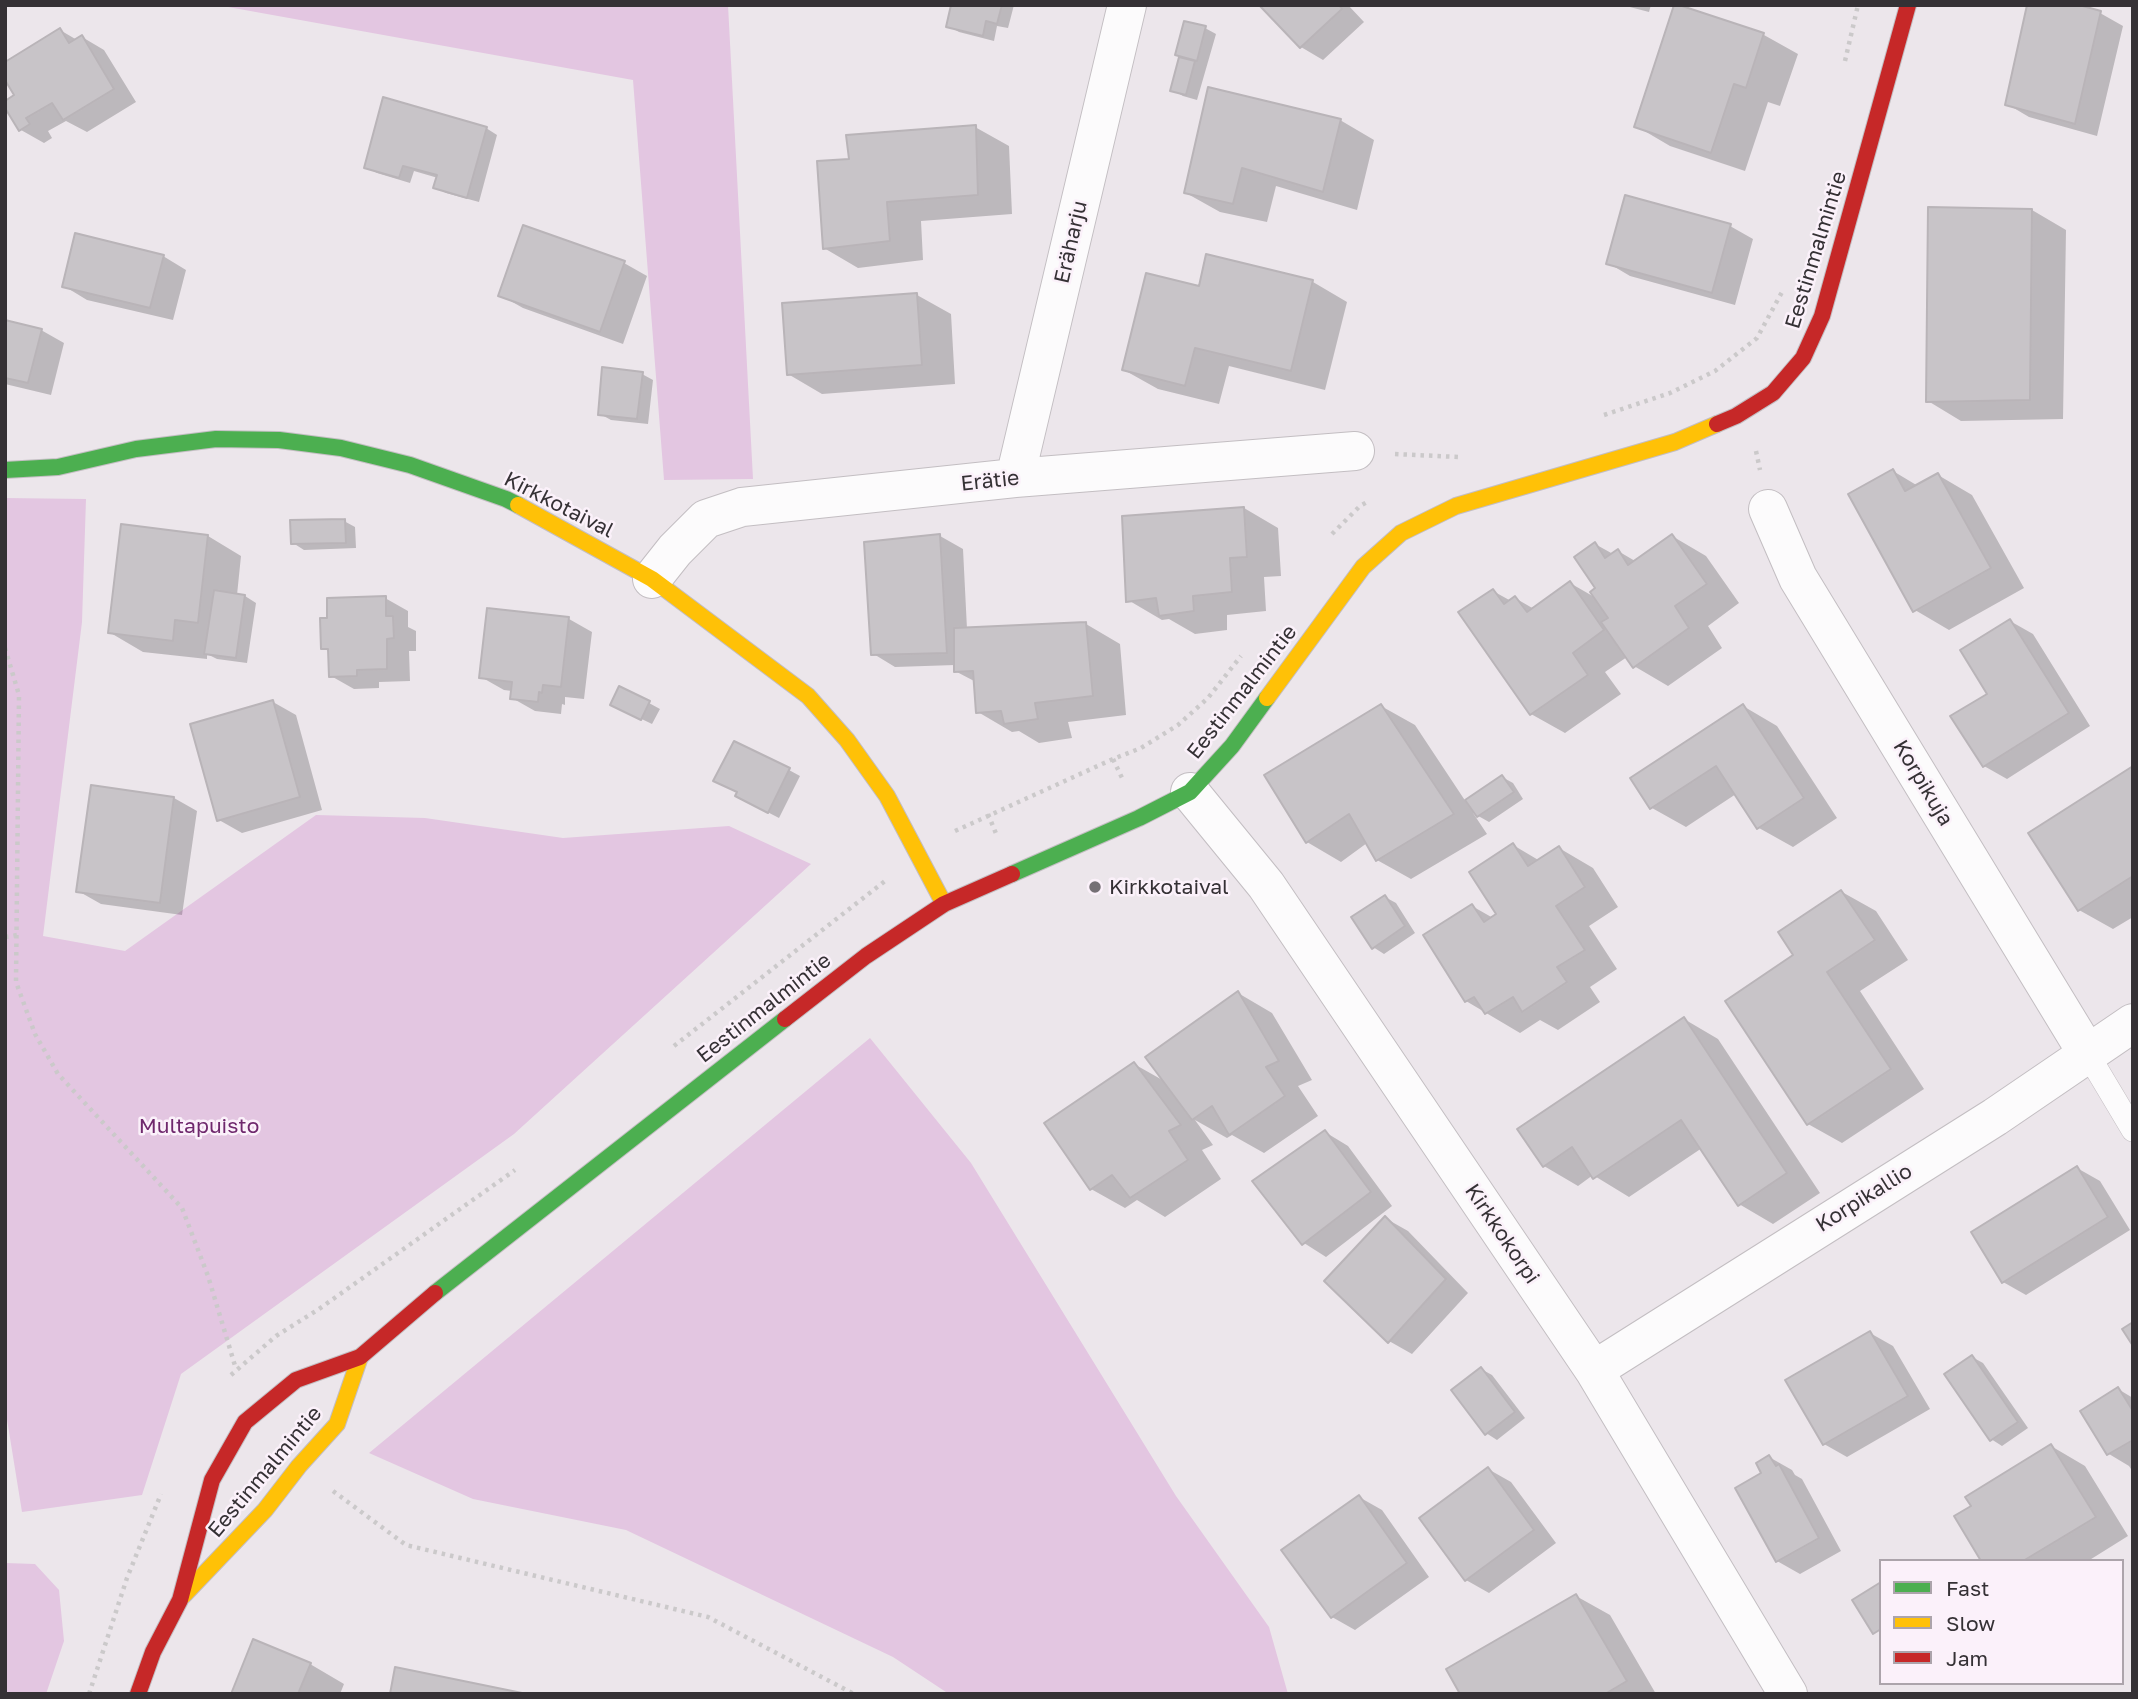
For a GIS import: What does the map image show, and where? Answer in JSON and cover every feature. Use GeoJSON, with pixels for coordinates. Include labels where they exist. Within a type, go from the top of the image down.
{"type":"FeatureCollection","features":[{"type":"Feature","properties":{"kind":"street","name":"Eräharju"},"geometry":{"type":"LineString","coordinates":[[1015,478],[1127,5]]}},
{"type":"Feature","properties":{"kind":"street","name":"Eestinmalmintie"},"geometry":{"type":"LineString","coordinates":[[138,1694],[153,1652],[180,1600],[212,1480],[245,1422],[296,1380],[360,1357],[456,1275],[844,972],[944,904],[1139,818],[1190,792],[1232,746],[1363,567],[1401,533],[1456,506],[1675,442],[1736,416],[1773,393],[1803,358],[1822,316],[1908,5]]}},
{"type":"Feature","properties":{"kind":"street","name":"Kirkkotaival"},"geometry":{"type":"LineString","coordinates":[[5,470],[58,467],[136,449],[216,439],[279,440],[341,448],[410,466],[506,499],[652,579],[808,696],[848,740],[887,796],[944,904]]}},
{"type":"Feature","properties":{"kind":"street","name":"Erätie"},"geometry":{"type":"LineString","coordinates":[[652,579],[675,550],[706,519],[742,507],[1015,478],[1356,451]]}},
{"type":"Feature","properties":{"kind":"street","name":"Korpikuja"},"geometry":{"type":"LineString","coordinates":[[1768,509],[1798,578],[2087,1053]]}},
{"type":"Feature","properties":{"kind":"street","name":"Kirkkokorpi"},"geometry":{"type":"LineString","coordinates":[[1190,792],[1266,886],[1594,1370],[1788,1694]]}},
{"type":"Feature","properties":{"kind":"street","name":"Korpikallio"},"geometry":{"type":"LineString","coordinates":[[1594,1370],[1994,1117],[2133,1023]]}},
{"type":"Feature","properties":{"kind":"street","name":"Eestinmalmintie"},"geometry":{"type":"LineString","coordinates":[[180,1600],[265,1510],[299,1466],[337,1424],[360,1357]]}},
{"type":"Feature","properties":{"kind":"lane"},"geometry":{"type":"LineString","coordinates":[[2087,1053],[2133,1130]]}},
{"type":"Feature","properties":{"kind":"path"},"geometry":{"type":"LineString","coordinates":[[1356,451],[1458,457]]}},
{"type":"Feature","properties":{"kind":"path"},"geometry":{"type":"LineString","coordinates":[[5,648],[19,695],[16,982],[35,1034],[58,1074],[181,1208],[208,1276],[236,1369]]}},
{"type":"Feature","properties":{"kind":"path"},"geometry":{"type":"LineString","coordinates":[[666,1053],[919,854],[951,833],[988,814]]}},
{"type":"Feature","properties":{"kind":"path"},"geometry":{"type":"LineString","coordinates":[[5,937],[17,935]]}},
{"type":"Feature","properties":{"kind":"path"},"geometry":{"type":"LineString","coordinates":[[229,1378],[276,1336],[319,1309],[523,1165]]}},
{"type":"Feature","properties":{"kind":"path"},"geometry":{"type":"LineString","coordinates":[[328,1488],[406,1545],[708,1616],[854,1694]]}},
{"type":"Feature","properties":{"kind":"path"},"geometry":{"type":"LineString","coordinates":[[89,1694],[127,1578],[161,1494]]}},
{"type":"Feature","properties":{"kind":"green space"},"geometry":{"type":"Polygon","coordinates":[[[217,5],[728,5],[753,479],[664,480],[633,80],[217,5]]]}},
{"type":"Feature","properties":{"kind":"green space","name":"Multapuisto"},"geometry":{"type":"Polygon","coordinates":[[[5,498],[86,499],[82,622],[43,936],[125,951],[316,815],[425,818],[563,838],[729,826],[811,864],[514,1134],[181,1374],[142,1495],[22,1512],[5,1407],[5,498]]]}},
{"type":"Feature","properties":{"kind":"green space"},"geometry":{"type":"Polygon","coordinates":[[[870,1038],[971,1163],[1176,1496],[1269,1627],[1288,1694],[949,1694],[893,1657],[626,1530],[473,1499],[369,1453],[870,1038]]]}},
{"type":"Feature","properties":{"kind":"green space"},"geometry":{"type":"Polygon","coordinates":[[[5,1563],[35,1564],[59,1590],[64,1641],[46,1694],[5,1694],[5,1563]]]}},
{"type":"Feature","properties":{"kind":"building"},"geometry":{"type":"Polygon","coordinates":[[[951,5],[1002,5],[997,24],[986,21],[983,36],[946,27],[951,5]]]}},
{"type":"Feature","properties":{"kind":"building"},"geometry":{"type":"Polygon","coordinates":[[[1259,5],[1339,5],[1342,9],[1300,48],[1259,5]]]}},
{"type":"Feature","properties":{"kind":"building"},"geometry":{"type":"Polygon","coordinates":[[[1674,5],[1764,33],[1746,88],[1734,84],[1711,153],[1634,127],[1674,5]]]}},
{"type":"Feature","properties":{"kind":"building"},"geometry":{"type":"Polygon","coordinates":[[[2027,5],[2079,5],[2101,11],[2075,124],[2005,105],[2027,5]]]}},
{"type":"Feature","properties":{"kind":"building"},"geometry":{"type":"Polygon","coordinates":[[[1184,21],[1206,26],[1197,61],[1175,55],[1184,21]]]}},
{"type":"Feature","properties":{"kind":"building"},"geometry":{"type":"Polygon","coordinates":[[[60,28],[69,43],[82,35],[114,89],[63,120],[52,103],[26,118],[30,124],[19,131],[5,108],[5,101],[14,95],[5,80],[5,62],[60,28]]]}},
{"type":"Feature","properties":{"kind":"building"},"geometry":{"type":"Polygon","coordinates":[[[1179,57],[1195,61],[1186,95],[1170,91],[1179,57]]]}},
{"type":"Feature","properties":{"kind":"building"},"geometry":{"type":"Polygon","coordinates":[[[1208,87],[1341,119],[1323,192],[1242,168],[1233,204],[1184,193],[1208,87]]]}},
{"type":"Feature","properties":{"kind":"building"},"geometry":{"type":"Polygon","coordinates":[[[383,97],[487,127],[467,198],[433,188],[437,175],[403,166],[399,178],[364,168],[383,97]]]}},
{"type":"Feature","properties":{"kind":"building"},"geometry":{"type":"Polygon","coordinates":[[[976,125],[978,195],[887,202],[890,241],[823,249],[817,161],[849,159],[846,135],[976,125]]]}},
{"type":"Feature","properties":{"kind":"building"},"geometry":{"type":"Polygon","coordinates":[[[1625,195],[1731,224],[1712,293],[1606,264],[1625,195]]]}},
{"type":"Feature","properties":{"kind":"building"},"geometry":{"type":"Polygon","coordinates":[[[1928,207],[2032,209],[2030,400],[1926,402],[1928,207]]]}},
{"type":"Feature","properties":{"kind":"building"},"geometry":{"type":"Polygon","coordinates":[[[523,225],[625,261],[600,332],[498,296],[523,225]]]}},
{"type":"Feature","properties":{"kind":"building"},"geometry":{"type":"Polygon","coordinates":[[[75,233],[164,255],[150,308],[62,287],[75,233]]]}},
{"type":"Feature","properties":{"kind":"building"},"geometry":{"type":"Polygon","coordinates":[[[1206,254],[1313,280],[1291,371],[1195,348],[1185,386],[1122,370],[1146,273],[1199,286],[1206,254]]]}},
{"type":"Feature","properties":{"kind":"building"},"geometry":{"type":"Polygon","coordinates":[[[917,293],[922,365],[787,375],[782,303],[917,293]]]}},
{"type":"Feature","properties":{"kind":"building"},"geometry":{"type":"Polygon","coordinates":[[[5,320],[42,329],[28,383],[5,378],[5,320]]]}},
{"type":"Feature","properties":{"kind":"building"},"geometry":{"type":"Polygon","coordinates":[[[602,367],[643,372],[637,419],[598,415],[602,367]]]}},
{"type":"Feature","properties":{"kind":"building"},"geometry":{"type":"Polygon","coordinates":[[[1893,469],[1905,491],[1938,473],[1991,568],[1913,612],[1848,494],[1893,469]]]}},
{"type":"Feature","properties":{"kind":"building"},"geometry":{"type":"Polygon","coordinates":[[[1244,507],[1247,557],[1230,558],[1232,592],[1193,596],[1194,611],[1159,616],[1156,598],[1126,602],[1122,516],[1244,507]]]}},
{"type":"Feature","properties":{"kind":"building"},"geometry":{"type":"Polygon","coordinates":[[[345,519],[346,543],[291,544],[290,520],[345,519]]]}},
{"type":"Feature","properties":{"kind":"building"},"geometry":{"type":"Polygon","coordinates":[[[121,524],[208,535],[198,623],[175,620],[173,641],[108,633],[121,524]]]}},
{"type":"Feature","properties":{"kind":"building"},"geometry":{"type":"Polygon","coordinates":[[[940,534],[947,653],[871,655],[864,542],[940,534]]]}},
{"type":"Feature","properties":{"kind":"building"},"geometry":{"type":"Polygon","coordinates":[[[1672,534],[1707,584],[1675,606],[1689,628],[1633,668],[1601,622],[1608,618],[1590,592],[1595,588],[1574,557],[1595,542],[1605,558],[1618,549],[1628,565],[1672,534]]]}},
{"type":"Feature","properties":{"kind":"building"},"geometry":{"type":"Polygon","coordinates":[[[1570,581],[1604,630],[1573,653],[1588,675],[1530,715],[1458,612],[1493,589],[1504,604],[1515,596],[1527,612],[1570,581]]]}},
{"type":"Feature","properties":{"kind":"building"},"geometry":{"type":"Polygon","coordinates":[[[214,590],[245,595],[236,658],[204,654],[214,590]]]}},
{"type":"Feature","properties":{"kind":"building"},"geometry":{"type":"Polygon","coordinates":[[[386,596],[386,616],[393,616],[394,638],[387,639],[387,669],[357,670],[357,676],[329,677],[328,649],[321,649],[320,618],[327,618],[327,598],[386,596]]]}},
{"type":"Feature","properties":{"kind":"building"},"geometry":{"type":"Polygon","coordinates":[[[487,608],[569,617],[561,687],[543,685],[538,702],[510,699],[512,682],[479,678],[487,608]]]}},
{"type":"Feature","properties":{"kind":"building"},"geometry":{"type":"Polygon","coordinates":[[[2010,619],[2069,713],[1983,767],[1950,716],[1987,694],[1960,650],[2010,619]]]}},
{"type":"Feature","properties":{"kind":"building"},"geometry":{"type":"Polygon","coordinates":[[[1086,622],[1093,696],[1035,703],[1038,719],[1004,724],[1001,711],[976,713],[973,671],[954,672],[954,628],[1086,622]]]}},
{"type":"Feature","properties":{"kind":"building"},"geometry":{"type":"Polygon","coordinates":[[[619,686],[650,701],[641,720],[610,705],[619,686]]]}},
{"type":"Feature","properties":{"kind":"building"},"geometry":{"type":"Polygon","coordinates":[[[273,700],[300,797],[217,821],[190,724],[273,700]]]}},
{"type":"Feature","properties":{"kind":"building"},"geometry":{"type":"Polygon","coordinates":[[[1381,704],[1454,814],[1376,861],[1349,814],[1306,843],[1264,775],[1381,704]]]}},
{"type":"Feature","properties":{"kind":"building"},"geometry":{"type":"Polygon","coordinates":[[[1743,704],[1804,798],[1757,829],[1716,766],[1650,809],[1630,778],[1743,704]]]}},
{"type":"Feature","properties":{"kind":"building"},"geometry":{"type":"Polygon","coordinates":[[[734,741],[790,768],[768,813],[735,796],[737,792],[713,781],[734,741]]]}},
{"type":"Feature","properties":{"kind":"building"},"geometry":{"type":"Polygon","coordinates":[[[2133,766],[2133,876],[2078,911],[2028,833],[2133,766]]]}},
{"type":"Feature","properties":{"kind":"building"},"geometry":{"type":"Polygon","coordinates":[[[1502,775],[1514,792],[1477,817],[1465,800],[1502,775]]]}},
{"type":"Feature","properties":{"kind":"building"},"geometry":{"type":"Polygon","coordinates":[[[91,785],[174,797],[160,903],[76,892],[91,785]]]}},
{"type":"Feature","properties":{"kind":"building"},"geometry":{"type":"Polygon","coordinates":[[[1513,843],[1528,866],[1559,846],[1585,887],[1556,906],[1585,950],[1557,967],[1567,982],[1522,1012],[1513,997],[1485,1014],[1474,997],[1465,1002],[1423,935],[1472,904],[1484,922],[1496,914],[1469,872],[1513,843]]]}},
{"type":"Feature","properties":{"kind":"building"},"geometry":{"type":"Polygon","coordinates":[[[1841,890],[1875,940],[1827,972],[1891,1069],[1807,1125],[1725,1001],[1793,955],[1778,932],[1841,890]]]}},
{"type":"Feature","properties":{"kind":"building"},"geometry":{"type":"Polygon","coordinates":[[[1385,895],[1405,926],[1372,949],[1351,917],[1385,895]]]}},
{"type":"Feature","properties":{"kind":"building"},"geometry":{"type":"Polygon","coordinates":[[[1238,991],[1279,1061],[1266,1067],[1285,1096],[1229,1135],[1212,1106],[1192,1120],[1145,1057],[1238,991]]]}},
{"type":"Feature","properties":{"kind":"building"},"geometry":{"type":"Polygon","coordinates":[[[1684,1017],[1787,1173],[1738,1206],[1681,1120],[1593,1179],[1572,1147],[1543,1167],[1517,1129],[1684,1017]]]}},
{"type":"Feature","properties":{"kind":"building"},"geometry":{"type":"Polygon","coordinates":[[[1134,1062],[1181,1125],[1169,1131],[1188,1160],[1130,1198],[1112,1175],[1090,1190],[1044,1123],[1134,1062]]]}},
{"type":"Feature","properties":{"kind":"building"},"geometry":{"type":"Polygon","coordinates":[[[1325,1130],[1371,1192],[1302,1245],[1252,1181],[1325,1130]]]}},
{"type":"Feature","properties":{"kind":"building"},"geometry":{"type":"Polygon","coordinates":[[[2077,1166],[2108,1217],[2002,1283],[1971,1232],[2077,1166]]]}},
{"type":"Feature","properties":{"kind":"building"},"geometry":{"type":"Polygon","coordinates":[[[1385,1216],[1446,1279],[1388,1343],[1324,1281],[1385,1216]]]}},
{"type":"Feature","properties":{"kind":"building"},"geometry":{"type":"Polygon","coordinates":[[[2133,1322],[2133,1346],[2122,1329],[2133,1322]]]}},
{"type":"Feature","properties":{"kind":"building"},"geometry":{"type":"Polygon","coordinates":[[[1870,1331],[1908,1396],[1823,1445],[1785,1380],[1870,1331]]]}},
{"type":"Feature","properties":{"kind":"building"},"geometry":{"type":"Polygon","coordinates":[[[1972,1355],[2018,1422],[1990,1441],[1944,1374],[1972,1355]]]}},
{"type":"Feature","properties":{"kind":"building"},"geometry":{"type":"Polygon","coordinates":[[[1481,1367],[1515,1412],[1485,1435],[1451,1390],[1481,1367]]]}},
{"type":"Feature","properties":{"kind":"building"},"geometry":{"type":"Polygon","coordinates":[[[2118,1387],[2133,1411],[2133,1440],[2107,1455],[2080,1411],[2118,1387]]]}},
{"type":"Feature","properties":{"kind":"building"},"geometry":{"type":"Polygon","coordinates":[[[2051,1444],[2096,1517],[2026,1559],[1980,1559],[1954,1516],[1971,1506],[1965,1497],[2051,1444]]]}},
{"type":"Feature","properties":{"kind":"building"},"geometry":{"type":"Polygon","coordinates":[[[1769,1455],[1776,1466],[1779,1464],[1819,1538],[1776,1562],[1735,1488],[1761,1473],[1756,1463],[1769,1455]]]}},
{"type":"Feature","properties":{"kind":"building"},"geometry":{"type":"Polygon","coordinates":[[[1488,1467],[1534,1530],[1465,1581],[1419,1518],[1488,1467]]]}},
{"type":"Feature","properties":{"kind":"building"},"geometry":{"type":"Polygon","coordinates":[[[1359,1495],[1407,1563],[1331,1618],[1281,1550],[1359,1495]]]}},
{"type":"Feature","properties":{"kind":"building"},"geometry":{"type":"Polygon","coordinates":[[[1879,1583],[1879,1630],[1873,1634],[1852,1600],[1879,1583]]]}},
{"type":"Feature","properties":{"kind":"building"},"geometry":{"type":"Polygon","coordinates":[[[1576,1594],[1627,1681],[1605,1694],[1460,1694],[1446,1669],[1576,1594]]]}},
{"type":"Feature","properties":{"kind":"building"},"geometry":{"type":"Polygon","coordinates":[[[253,1639],[311,1663],[298,1694],[231,1694],[253,1639]]]}},
{"type":"Feature","properties":{"kind":"building"},"geometry":{"type":"Polygon","coordinates":[[[395,1667],[527,1694],[390,1694],[395,1667]]]}},
{"type":"Feature","properties":{"kind":"traffic: fast"},"geometry":{"type":"LineString","coordinates":[[5,470],[58,467],[136,449],[216,439],[279,440],[341,448],[410,465],[518,505]]}},
{"type":"Feature","properties":{"kind":"traffic: fast"},"geometry":{"type":"LineString","coordinates":[[1012,874],[1139,818],[1190,792],[1232,746],[1267,698]]}},
{"type":"Feature","properties":{"kind":"traffic: fast"},"geometry":{"type":"LineString","coordinates":[[435,1293],[785,1019]]}},
{"type":"Feature","properties":{"kind":"traffic: slow"},"geometry":{"type":"LineString","coordinates":[[1267,698],[1363,567],[1401,533],[1456,506],[1675,442],[1717,424]]}},
{"type":"Feature","properties":{"kind":"traffic: slow"},"geometry":{"type":"LineString","coordinates":[[518,505],[652,579],[808,696],[847,740],[887,796],[944,904]]}},
{"type":"Feature","properties":{"kind":"traffic: slow"},"geometry":{"type":"LineString","coordinates":[[183,1596],[265,1510],[299,1466],[337,1424],[360,1357]]}},
{"type":"Feature","properties":{"kind":"traffic: jam"},"geometry":{"type":"LineString","coordinates":[[1717,424],[1736,416],[1773,393],[1803,358],[1822,316],[1908,5]]}},
{"type":"Feature","properties":{"kind":"traffic: jam"},"geometry":{"type":"LineString","coordinates":[[785,1019],[866,956],[944,904],[1012,874]]}},
{"type":"Feature","properties":{"kind":"traffic: jam"},"geometry":{"type":"LineString","coordinates":[[138,1694],[153,1652],[180,1600],[212,1480],[245,1422],[296,1380],[360,1357],[435,1293]]}},
{"type":"Feature","properties":{"kind":"place","name":"Kirkkotaival"},"geometry":{"type":"Point","coordinates":[1095,887]}}]}
